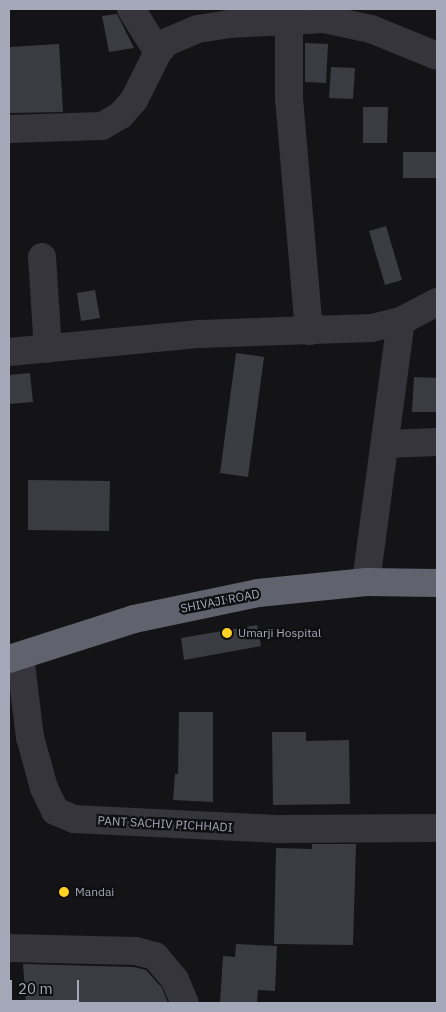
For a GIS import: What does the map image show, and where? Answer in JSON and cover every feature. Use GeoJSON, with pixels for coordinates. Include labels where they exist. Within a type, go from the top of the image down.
{"type":"FeatureCollection","features":[{"type":"Feature","properties":{"kind":"highway","name":"SHIVAJI ROAD"},"geometry":{"type":"LineString","coordinates":[[15,658],[134,619],[258,593],[366,582],[437,583]]}},
{"type":"Feature","properties":{"kind":"street"},"geometry":{"type":"LineString","coordinates":[[131,9],[158,52]]}},
{"type":"Feature","properties":{"kind":"street"},"geometry":{"type":"LineString","coordinates":[[288,14],[290,108],[309,331]]}},
{"type":"Feature","properties":{"kind":"street"},"geometry":{"type":"LineString","coordinates":[[9,129],[102,126],[121,115],[134,100],[158,52],[167,42],[198,29],[288,14],[324,19],[370,29],[437,56]]}},
{"type":"Feature","properties":{"kind":"street"},"geometry":{"type":"LineString","coordinates":[[42,257],[48,349]]}},
{"type":"Feature","properties":{"kind":"street"},"geometry":{"type":"LineString","coordinates":[[9,352],[200,334],[372,328],[401,321],[437,302]]}},
{"type":"Feature","properties":{"kind":"street"},"geometry":{"type":"LineString","coordinates":[[366,582],[401,321]]}},
{"type":"Feature","properties":{"kind":"street"},"geometry":{"type":"LineString","coordinates":[[385,444],[437,442]]}},
{"type":"Feature","properties":{"kind":"street","name":"PANT SACHIV PICHHADI"},"geometry":{"type":"LineString","coordinates":[[15,658],[30,737],[44,788],[55,810],[74,819],[277,829],[437,828]]}},
{"type":"Feature","properties":{"kind":"street"},"geometry":{"type":"LineString","coordinates":[[9,948],[136,951],[155,956],[175,980],[185,1003]]}},
{"type":"Feature","properties":{"kind":"building"},"geometry":{"type":"Polygon","coordinates":[[[117,14],[134,48],[109,52],[102,16],[117,14]]]}},
{"type":"Feature","properties":{"kind":"building"},"geometry":{"type":"Polygon","coordinates":[[[305,43],[328,44],[326,83],[305,82],[305,43]]]}},
{"type":"Feature","properties":{"kind":"building"},"geometry":{"type":"Polygon","coordinates":[[[59,44],[63,112],[9,113],[9,47],[59,44]]]}},
{"type":"Feature","properties":{"kind":"building"},"geometry":{"type":"Polygon","coordinates":[[[331,67],[355,68],[353,99],[329,98],[331,67]]]}},
{"type":"Feature","properties":{"kind":"building"},"geometry":{"type":"Polygon","coordinates":[[[363,107],[388,107],[387,143],[363,143],[363,107]]]}},
{"type":"Feature","properties":{"kind":"building"},"geometry":{"type":"Polygon","coordinates":[[[403,152],[437,152],[437,178],[403,178],[403,152]]]}},
{"type":"Feature","properties":{"kind":"building"},"geometry":{"type":"Polygon","coordinates":[[[386,226],[402,280],[385,285],[369,231],[386,226]]]}},
{"type":"Feature","properties":{"kind":"building"},"geometry":{"type":"Polygon","coordinates":[[[95,290],[100,318],[81,321],[77,293],[95,290]]]}},
{"type":"Feature","properties":{"kind":"building"},"geometry":{"type":"Polygon","coordinates":[[[236,353],[264,357],[248,477],[220,473],[236,353]]]}},
{"type":"Feature","properties":{"kind":"building"},"geometry":{"type":"Polygon","coordinates":[[[30,373],[33,402],[9,404],[9,375],[30,373]]]}},
{"type":"Feature","properties":{"kind":"building"},"geometry":{"type":"Polygon","coordinates":[[[414,377],[437,378],[437,412],[412,412],[414,377]]]}},
{"type":"Feature","properties":{"kind":"building"},"geometry":{"type":"Polygon","coordinates":[[[28,480],[110,481],[109,531],[28,530],[28,480]]]}},
{"type":"Feature","properties":{"kind":"building"},"geometry":{"type":"Polygon","coordinates":[[[257,625],[261,646],[184,660],[181,638],[257,625]]]}},
{"type":"Feature","properties":{"kind":"building"},"geometry":{"type":"Polygon","coordinates":[[[179,712],[213,712],[213,802],[173,800],[175,774],[178,774],[179,712]]]}},
{"type":"Feature","properties":{"kind":"building"},"geometry":{"type":"Polygon","coordinates":[[[272,732],[306,732],[306,741],[349,740],[350,804],[273,805],[272,732]]]}},
{"type":"Feature","properties":{"kind":"building"},"geometry":{"type":"Polygon","coordinates":[[[312,844],[356,844],[353,945],[274,944],[276,848],[312,849],[312,844]]]}},
{"type":"Feature","properties":{"kind":"building"},"geometry":{"type":"Polygon","coordinates":[[[236,944],[277,946],[275,991],[258,990],[257,1003],[220,1003],[223,956],[235,957],[236,944]]]}},
{"type":"Feature","properties":{"kind":"building"},"geometry":{"type":"Polygon","coordinates":[[[23,964],[134,967],[146,970],[162,988],[168,1003],[26,1003],[23,964]]]}},
{"type":"Feature","properties":{"kind":"place","name":"Umarji Hospital"},"geometry":{"type":"Point","coordinates":[227,633]}},
{"type":"Feature","properties":{"kind":"place","name":"Mandai"},"geometry":{"type":"Point","coordinates":[64,892]}}]}
